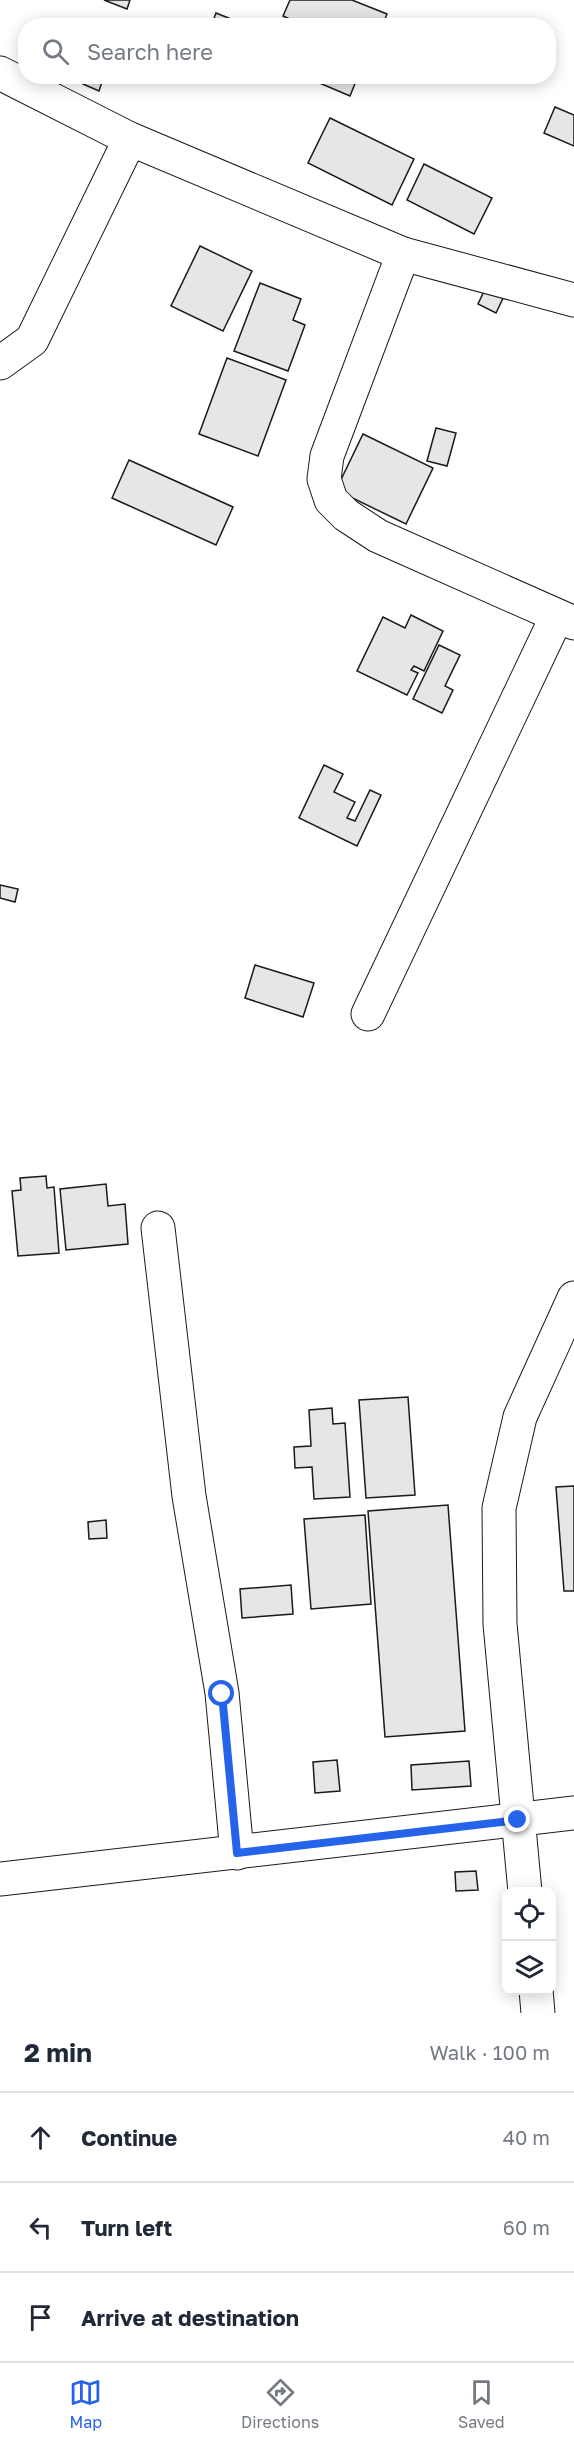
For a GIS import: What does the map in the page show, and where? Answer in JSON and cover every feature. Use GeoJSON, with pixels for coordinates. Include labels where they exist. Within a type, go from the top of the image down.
{"type":"FeatureCollection","features":[{"type":"Feature","properties":{"kind":"street"},"geometry":{"type":"LineString","coordinates":[[0,73],[18,82]]}},
{"type":"Feature","properties":{"kind":"street"},"geometry":{"type":"LineString","coordinates":[[22,84],[129,139],[403,254],[574,300]]}},
{"type":"Feature","properties":{"kind":"street"},"geometry":{"type":"LineString","coordinates":[[0,363],[32,340],[129,139]]}},
{"type":"Feature","properties":{"kind":"street"},"geometry":{"type":"LineString","coordinates":[[368,1014],[566,620],[378,536],[346,515],[331,500],[324,479],[327,456],[403,254]]}},
{"type":"Feature","properties":{"kind":"street"},"geometry":{"type":"LineString","coordinates":[[158,1228],[189,1496],[222,1694],[237,1853]]}},
{"type":"Feature","properties":{"kind":"street"},"geometry":{"type":"LineString","coordinates":[[525,1887],[500,1624],[498,1508],[520,1417],[574,1298]]}},
{"type":"Feature","properties":{"kind":"street"},"geometry":{"type":"LineString","coordinates":[[0,1879],[574,1813]]}},
{"type":"Feature","properties":{"kind":"street"},"geometry":{"type":"LineString","coordinates":[[536,1995],[538,2013]]}},
{"type":"Feature","properties":{"kind":"building"},"geometry":{"type":"Polygon","coordinates":[[[104,0],[130,0],[127,9],[104,0]]]}},
{"type":"Feature","properties":{"kind":"building"},"geometry":{"type":"Polygon","coordinates":[[[290,0],[352,0],[387,14],[385,18],[287,18],[283,16],[290,0]]]}},
{"type":"Feature","properties":{"kind":"building"},"geometry":{"type":"Polygon","coordinates":[[[216,13],[228,18],[214,18],[216,13]]]}},
{"type":"Feature","properties":{"kind":"building"},"geometry":{"type":"Polygon","coordinates":[[[83,84],[101,84],[99,91],[83,84]]]}},
{"type":"Feature","properties":{"kind":"building"},"geometry":{"type":"Polygon","coordinates":[[[322,84],[355,84],[350,96],[322,84]]]}},
{"type":"Feature","properties":{"kind":"building"},"geometry":{"type":"Polygon","coordinates":[[[555,107],[574,115],[574,146],[544,133],[555,107]]]}},
{"type":"Feature","properties":{"kind":"building"},"geometry":{"type":"Polygon","coordinates":[[[330,118],[414,159],[392,205],[308,163],[330,118]]]}},
{"type":"Feature","properties":{"kind":"building"},"geometry":{"type":"Polygon","coordinates":[[[424,164],[492,198],[474,234],[407,200],[424,164]]]}},
{"type":"Feature","properties":{"kind":"building"},"geometry":{"type":"Polygon","coordinates":[[[200,246],[252,271],[223,331],[171,306],[200,246]]]}},
{"type":"Feature","properties":{"kind":"building"},"geometry":{"type":"Polygon","coordinates":[[[260,283],[301,299],[293,320],[305,325],[288,371],[234,351],[260,283]]]}},
{"type":"Feature","properties":{"kind":"building"},"geometry":{"type":"Polygon","coordinates":[[[486,287],[504,296],[496,313],[478,304],[486,287]]]}},
{"type":"Feature","properties":{"kind":"building"},"geometry":{"type":"Polygon","coordinates":[[[227,358],[286,380],[258,456],[199,434],[227,358]]]}},
{"type":"Feature","properties":{"kind":"building"},"geometry":{"type":"Polygon","coordinates":[[[436,428],[456,433],[447,466],[427,461],[436,428]]]}},
{"type":"Feature","properties":{"kind":"building"},"geometry":{"type":"Polygon","coordinates":[[[363,434],[433,468],[406,524],[336,490],[363,434]]]}},
{"type":"Feature","properties":{"kind":"building"},"geometry":{"type":"Polygon","coordinates":[[[129,460],[233,507],[216,545],[112,498],[129,460]]]}},
{"type":"Feature","properties":{"kind":"building"},"geometry":{"type":"Polygon","coordinates":[[[411,615],[443,631],[424,671],[414,666],[411,670],[418,673],[407,695],[357,671],[383,617],[405,628],[411,615]]]}},
{"type":"Feature","properties":{"kind":"building"},"geometry":{"type":"Polygon","coordinates":[[[439,645],[460,655],[445,686],[453,690],[442,713],[413,699],[439,645]]]}},
{"type":"Feature","properties":{"kind":"building"},"geometry":{"type":"Polygon","coordinates":[[[324,765],[343,774],[334,792],[355,802],[347,818],[355,821],[370,790],[381,795],[357,846],[299,818],[324,765]]]}},
{"type":"Feature","properties":{"kind":"building"},"geometry":{"type":"Polygon","coordinates":[[[0,885],[18,889],[15,902],[0,898],[0,885]]]}},
{"type":"Feature","properties":{"kind":"building"},"geometry":{"type":"Polygon","coordinates":[[[255,965],[314,983],[303,1017],[245,998],[255,965]]]}},
{"type":"Feature","properties":{"kind":"building"},"geometry":{"type":"Polygon","coordinates":[[[46,1176],[47,1188],[54,1187],[59,1253],[18,1256],[12,1191],[21,1190],[20,1178],[46,1176]]]}},
{"type":"Feature","properties":{"kind":"building"},"geometry":{"type":"Polygon","coordinates":[[[106,1184],[108,1206],[125,1204],[128,1244],[66,1250],[60,1189],[106,1184]]]}},
{"type":"Feature","properties":{"kind":"building"},"geometry":{"type":"Polygon","coordinates":[[[408,1397],[415,1495],[366,1498],[359,1400],[408,1397]]]}},
{"type":"Feature","properties":{"kind":"building"},"geometry":{"type":"Polygon","coordinates":[[[332,1408],[333,1424],[345,1423],[350,1497],[314,1499],[312,1467],[295,1468],[294,1447],[311,1446],[309,1410],[332,1408]]]}},
{"type":"Feature","properties":{"kind":"building"},"geometry":{"type":"Polygon","coordinates":[[[574,1486],[574,1591],[564,1591],[556,1487],[574,1486]]]}},
{"type":"Feature","properties":{"kind":"building"},"geometry":{"type":"Polygon","coordinates":[[[448,1505],[465,1731],[385,1737],[368,1511],[448,1505]]]}},
{"type":"Feature","properties":{"kind":"building"},"geometry":{"type":"Polygon","coordinates":[[[365,1515],[371,1604],[311,1609],[304,1519],[365,1515]]]}},
{"type":"Feature","properties":{"kind":"building"},"geometry":{"type":"Polygon","coordinates":[[[106,1520],[107,1538],[89,1539],[88,1522],[106,1520]]]}},
{"type":"Feature","properties":{"kind":"building"},"geometry":{"type":"Polygon","coordinates":[[[291,1585],[293,1614],[242,1618],[240,1589],[291,1585]]]}},
{"type":"Feature","properties":{"kind":"building"},"geometry":{"type":"Polygon","coordinates":[[[337,1760],[340,1791],[315,1793],[313,1762],[337,1760]]]}},
{"type":"Feature","properties":{"kind":"building"},"geometry":{"type":"Polygon","coordinates":[[[469,1761],[471,1786],[412,1790],[411,1765],[469,1761]]]}},
{"type":"Feature","properties":{"kind":"building"},"geometry":{"type":"Polygon","coordinates":[[[476,1871],[478,1890],[456,1891],[455,1872],[476,1871]]]}},
{"type":"Feature","properties":{"kind":"route"},"geometry":{"type":"LineString","coordinates":[[222,1694],[237,1853],[518,1820]]}}]}
